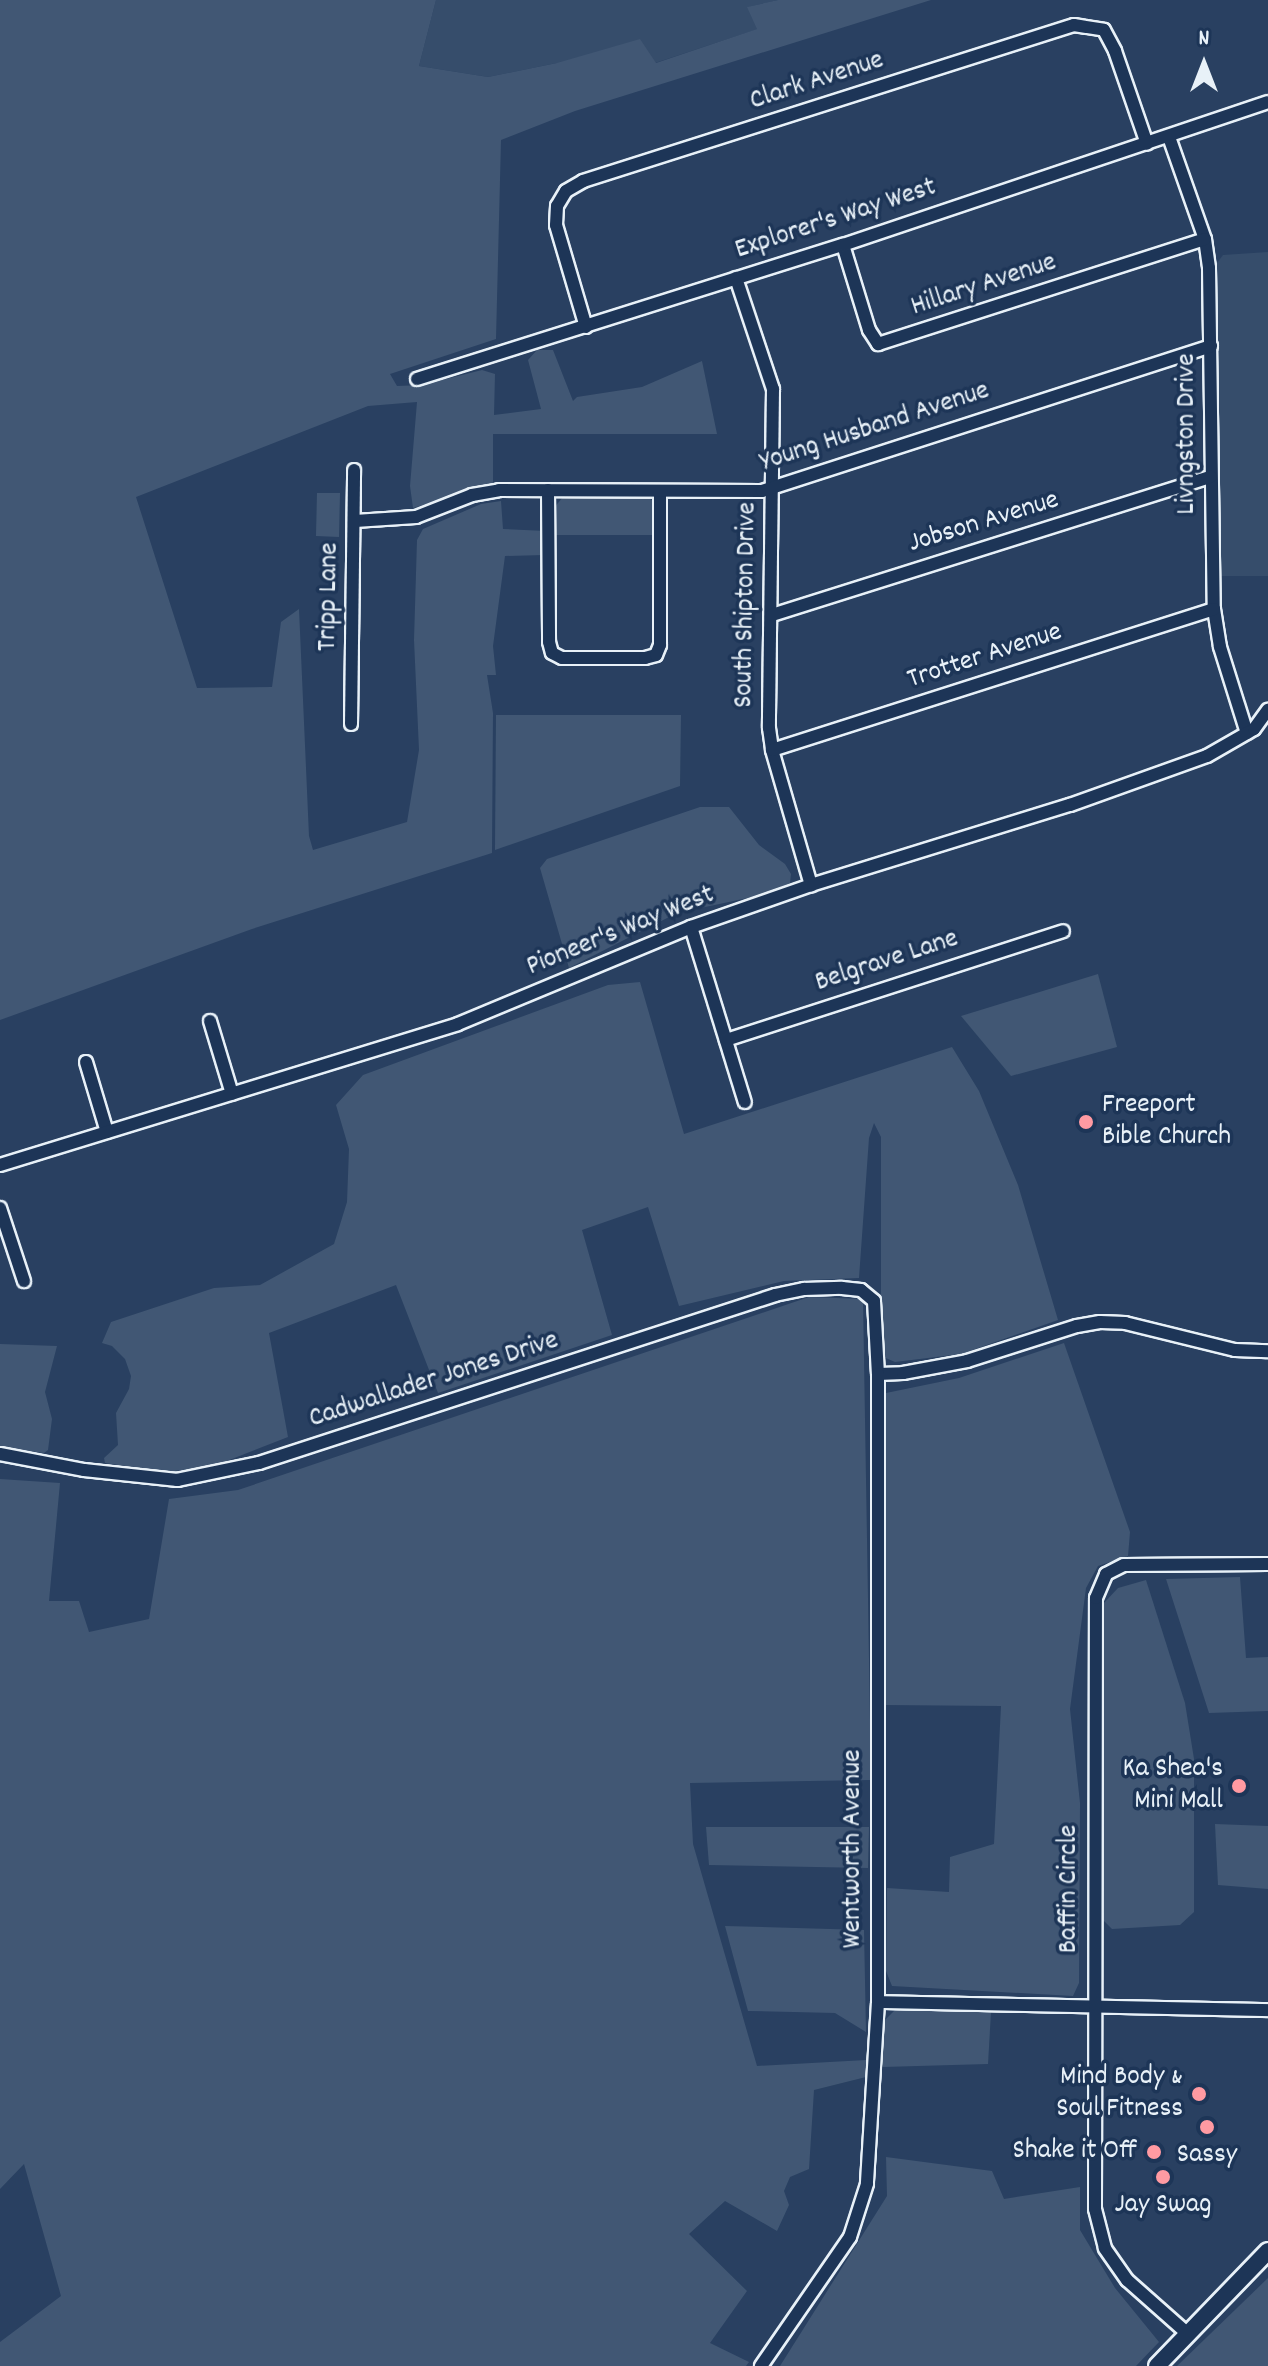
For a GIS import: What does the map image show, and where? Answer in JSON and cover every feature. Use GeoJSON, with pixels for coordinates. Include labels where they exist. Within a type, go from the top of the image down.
{"type":"FeatureCollection","features":[{"type":"Feature","properties":{"kind":"main road"},"geometry":{"type":"LineString","coordinates":[[1157,2366],[1268,2251]]}},
{"type":"Feature","properties":{"kind":"street","name":"Clark Avenue"},"geometry":{"type":"LineString","coordinates":[[586,327],[556,225],[557,206],[566,191],[583,181],[1074,25],[1104,30],[1115,51],[1147,144]]}},
{"type":"Feature","properties":{"kind":"street","name":"Explorer's Way West"},"geometry":{"type":"LineString","coordinates":[[417,379],[843,245],[1268,102]]}},
{"type":"Feature","properties":{"kind":"street","name":"Livngston Drive"},"geometry":{"type":"LineString","coordinates":[[1169,137],[1205,239],[1209,268],[1214,609],[1220,647],[1250,731]]}},
{"type":"Feature","properties":{"kind":"street","name":"Hillary Avenue"},"geometry":{"type":"LineString","coordinates":[[843,245],[869,330],[878,344],[1205,239]]}},
{"type":"Feature","properties":{"kind":"street","name":"South Shipton Drive"},"geometry":{"type":"LineString","coordinates":[[736,278],[773,389],[772,750],[811,885]]}},
{"type":"Feature","properties":{"kind":"street","name":"Young Husband Avenue"},"geometry":{"type":"LineString","coordinates":[[355,521],[416,517],[472,495],[499,490],[762,491],[1211,346]]}},
{"type":"Feature","properties":{"kind":"street","name":"Tripp Lane"},"geometry":{"type":"LineString","coordinates":[[351,724],[354,470]]}},
{"type":"Feature","properties":{"kind":"street","name":"Jobson Avenue"},"geometry":{"type":"LineString","coordinates":[[772,615],[1211,477]]}},
{"type":"Feature","properties":{"kind":"street"},"geometry":{"type":"LineString","coordinates":[[548,490],[549,642],[552,653],[562,658],[645,658],[656,655],[660,645],[660,491]]}},
{"type":"Feature","properties":{"kind":"street","name":"Trotter Avenue"},"geometry":{"type":"LineString","coordinates":[[772,750],[1214,609]]}},
{"type":"Feature","properties":{"kind":"street","name":"Pioneer's Way West"},"geometry":{"type":"LineString","coordinates":[[0,1165],[458,1024],[691,927],[811,885],[1083,800],[1207,756],[1250,731],[1268,710]]}},
{"type":"Feature","properties":{"kind":"street"},"geometry":{"type":"LineString","coordinates":[[1250,731],[1268,730]]}},
{"type":"Feature","properties":{"kind":"street"},"geometry":{"type":"LineString","coordinates":[[691,927],[745,1102]]}},
{"type":"Feature","properties":{"kind":"street","name":"Belgrave Lane"},"geometry":{"type":"LineString","coordinates":[[726,1040],[1063,931]]}},
{"type":"Feature","properties":{"kind":"street"},"geometry":{"type":"LineString","coordinates":[[210,1021],[232,1094]]}},
{"type":"Feature","properties":{"kind":"street"},"geometry":{"type":"LineString","coordinates":[[86,1062],[107,1132]]}},
{"type":"Feature","properties":{"kind":"street"},"geometry":{"type":"LineString","coordinates":[[0,1208],[24,1281]]}},
{"type":"Feature","properties":{"kind":"street","name":"Cadwallader Jones Drive"},"geometry":{"type":"LineString","coordinates":[[0,1454],[84,1470],[177,1480],[259,1463],[775,1295],[804,1289],[842,1288],[861,1290],[874,1301]]}},
{"type":"Feature","properties":{"kind":"street","name":"Wentworth Avenue"},"geometry":{"type":"LineString","coordinates":[[761,2366],[850,2237],[867,2184],[878,2002],[878,1374],[874,1301]]}},
{"type":"Feature","properties":{"kind":"street"},"geometry":{"type":"LineString","coordinates":[[878,1374],[903,1373],[967,1361],[1077,1326],[1100,1322],[1125,1323],[1235,1350],[1268,1351]]}},
{"type":"Feature","properties":{"kind":"street","name":"Baffin Circle"},"geometry":{"type":"LineString","coordinates":[[1188,2334],[1127,2280],[1105,2248],[1095,2209],[1096,1598],[1106,1574],[1124,1565],[1268,1564]]}},
{"type":"Feature","properties":{"kind":"street"},"geometry":{"type":"LineString","coordinates":[[878,2002],[1094,2004],[1268,2010]]}},
{"type":"Feature","properties":{"kind":"shaded area"},"geometry":{"type":"Polygon","coordinates":[[[0,0],[436,0],[419,66],[488,77],[557,63],[640,39],[656,63],[757,29],[747,7],[778,0],[931,0],[575,111],[501,140],[496,339],[390,374],[397,386],[422,385],[482,370],[495,374],[494,415],[541,409],[528,360],[537,350],[553,350],[573,401],[577,397],[642,387],[702,361],[717,434],[493,434],[493,483],[413,508],[410,486],[417,402],[368,406],[136,497],[197,688],[272,687],[281,622],[299,609],[309,836],[313,850],[407,822],[419,750],[414,640],[417,540],[423,529],[481,504],[501,501],[503,529],[546,531],[544,555],[505,556],[493,646],[496,675],[487,675],[493,713],[492,853],[252,929],[0,1020],[0,0]]]}},
{"type":"Feature","properties":{"kind":"shaded area"},"geometry":{"type":"Polygon","coordinates":[[[436,0],[778,0],[748,7],[758,29],[655,63],[557,63],[488,77],[419,66],[436,0]]]}},
{"type":"Feature","properties":{"kind":"shaded area"},"geometry":{"type":"Polygon","coordinates":[[[1268,252],[1268,576],[1221,576],[1217,263],[1223,255],[1268,252]]]}},
{"type":"Feature","properties":{"kind":"shaded area"},"geometry":{"type":"Polygon","coordinates":[[[317,493],[340,493],[339,537],[316,536],[317,493]]]}},
{"type":"Feature","properties":{"kind":"shaded area"},"geometry":{"type":"Polygon","coordinates":[[[563,497],[648,497],[656,504],[657,535],[553,535],[553,509],[563,497]]]}},
{"type":"Feature","properties":{"kind":"shaded area"},"geometry":{"type":"Polygon","coordinates":[[[496,715],[681,715],[680,786],[495,850],[496,715]]]}},
{"type":"Feature","properties":{"kind":"shaded area"},"geometry":{"type":"Polygon","coordinates":[[[700,807],[729,807],[759,845],[785,864],[791,874],[790,883],[766,894],[677,913],[569,968],[540,868],[547,859],[700,807]]]}},
{"type":"Feature","properties":{"kind":"shaded area"},"geometry":{"type":"Polygon","coordinates":[[[1098,974],[1117,1047],[1011,1076],[961,1016],[1098,974]]]}},
{"type":"Feature","properties":{"kind":"shaded area"},"geometry":{"type":"Polygon","coordinates":[[[640,982],[684,1134],[952,1047],[979,1091],[1018,1185],[1058,1320],[961,1354],[895,1362],[881,1356],[881,1137],[874,1123],[869,1138],[859,1278],[784,1281],[679,1306],[648,1207],[582,1230],[612,1335],[438,1393],[396,1285],[269,1333],[288,1437],[214,1466],[166,1472],[105,1463],[104,1458],[118,1445],[116,1413],[129,1389],[131,1376],[125,1359],[112,1346],[102,1343],[111,1322],[214,1288],[260,1285],[334,1244],[347,1202],[349,1149],[336,1105],[363,1075],[608,985],[640,982]]]}},
{"type":"Feature","properties":{"kind":"shaded area"},"geometry":{"type":"Polygon","coordinates":[[[809,1297],[863,1299],[871,1780],[690,1783],[693,1844],[757,2066],[866,2060],[866,2077],[814,2090],[809,2169],[790,2177],[784,2191],[789,2205],[777,2231],[725,2201],[689,2234],[747,2291],[710,2343],[749,2362],[746,2366],[0,2366],[0,2342],[61,2296],[24,2164],[0,2189],[0,1479],[60,1483],[49,1601],[79,1601],[89,1632],[149,1619],[169,1499],[238,1490],[809,1297]]]}},
{"type":"Feature","properties":{"kind":"shaded area"},"geometry":{"type":"Polygon","coordinates":[[[1064,1343],[1130,1532],[1128,1556],[1098,1566],[1086,1588],[1070,1709],[1080,1803],[1079,1983],[1073,1996],[892,1986],[886,1971],[887,1888],[949,1892],[950,1857],[994,1844],[1001,1706],[884,1705],[886,1393],[959,1378],[1064,1343]]]}},
{"type":"Feature","properties":{"kind":"shaded area"},"geometry":{"type":"Polygon","coordinates":[[[0,1344],[57,1346],[45,1392],[52,1419],[48,1450],[44,1453],[0,1447],[0,1344]]]}},
{"type":"Feature","properties":{"kind":"shaded area"},"geometry":{"type":"Polygon","coordinates":[[[1240,1577],[1246,1658],[1268,1657],[1268,1711],[1209,1713],[1166,1579],[1240,1577]]]}},
{"type":"Feature","properties":{"kind":"shaded area"},"geometry":{"type":"Polygon","coordinates":[[[1146,1580],[1185,1703],[1194,1759],[1194,1912],[1180,1925],[1112,1929],[1103,1920],[1103,1604],[1118,1588],[1146,1580]]]}},
{"type":"Feature","properties":{"kind":"shaded area"},"geometry":{"type":"Polygon","coordinates":[[[1215,1824],[1268,1826],[1268,1889],[1218,1885],[1215,1824]]]}},
{"type":"Feature","properties":{"kind":"shaded area"},"geometry":{"type":"Polygon","coordinates":[[[706,1827],[869,1827],[868,1868],[709,1865],[706,1827]]]}},
{"type":"Feature","properties":{"kind":"shaded area"},"geometry":{"type":"Polygon","coordinates":[[[725,1926],[864,1930],[866,2032],[835,2013],[748,2011],[725,1926]]]}},
{"type":"Feature","properties":{"kind":"shaded area"},"geometry":{"type":"Polygon","coordinates":[[[895,2010],[991,2012],[988,2064],[883,2067],[881,2024],[895,2010]]]}},
{"type":"Feature","properties":{"kind":"shaded area"},"geometry":{"type":"Polygon","coordinates":[[[886,2157],[992,2171],[1004,2199],[1080,2187],[1080,2230],[1115,2288],[1159,2342],[1136,2366],[780,2366],[887,2196],[886,2157]]]}},
{"type":"Feature","properties":{"kind":"shaded area"},"geometry":{"type":"Polygon","coordinates":[[[1268,2278],[1268,2366],[1177,2366],[1268,2278]]]}},
{"type":"Feature","properties":{"kind":"place","name":"Freeport Bible Church"},"geometry":{"type":"Point","coordinates":[1086,1122]}},
{"type":"Feature","properties":{"kind":"place","name":"Ka Shea's Mini Mall"},"geometry":{"type":"Point","coordinates":[1239,1786]}},
{"type":"Feature","properties":{"kind":"place","name":"Mind Body & Soul Fitness"},"geometry":{"type":"Point","coordinates":[1199,2094]}},
{"type":"Feature","properties":{"kind":"place","name":"Sassy"},"geometry":{"type":"Point","coordinates":[1207,2127]}},
{"type":"Feature","properties":{"kind":"place","name":"Shake it Off"},"geometry":{"type":"Point","coordinates":[1154,2152]}},
{"type":"Feature","properties":{"kind":"place","name":"Jay Swag"},"geometry":{"type":"Point","coordinates":[1163,2177]}}]}
